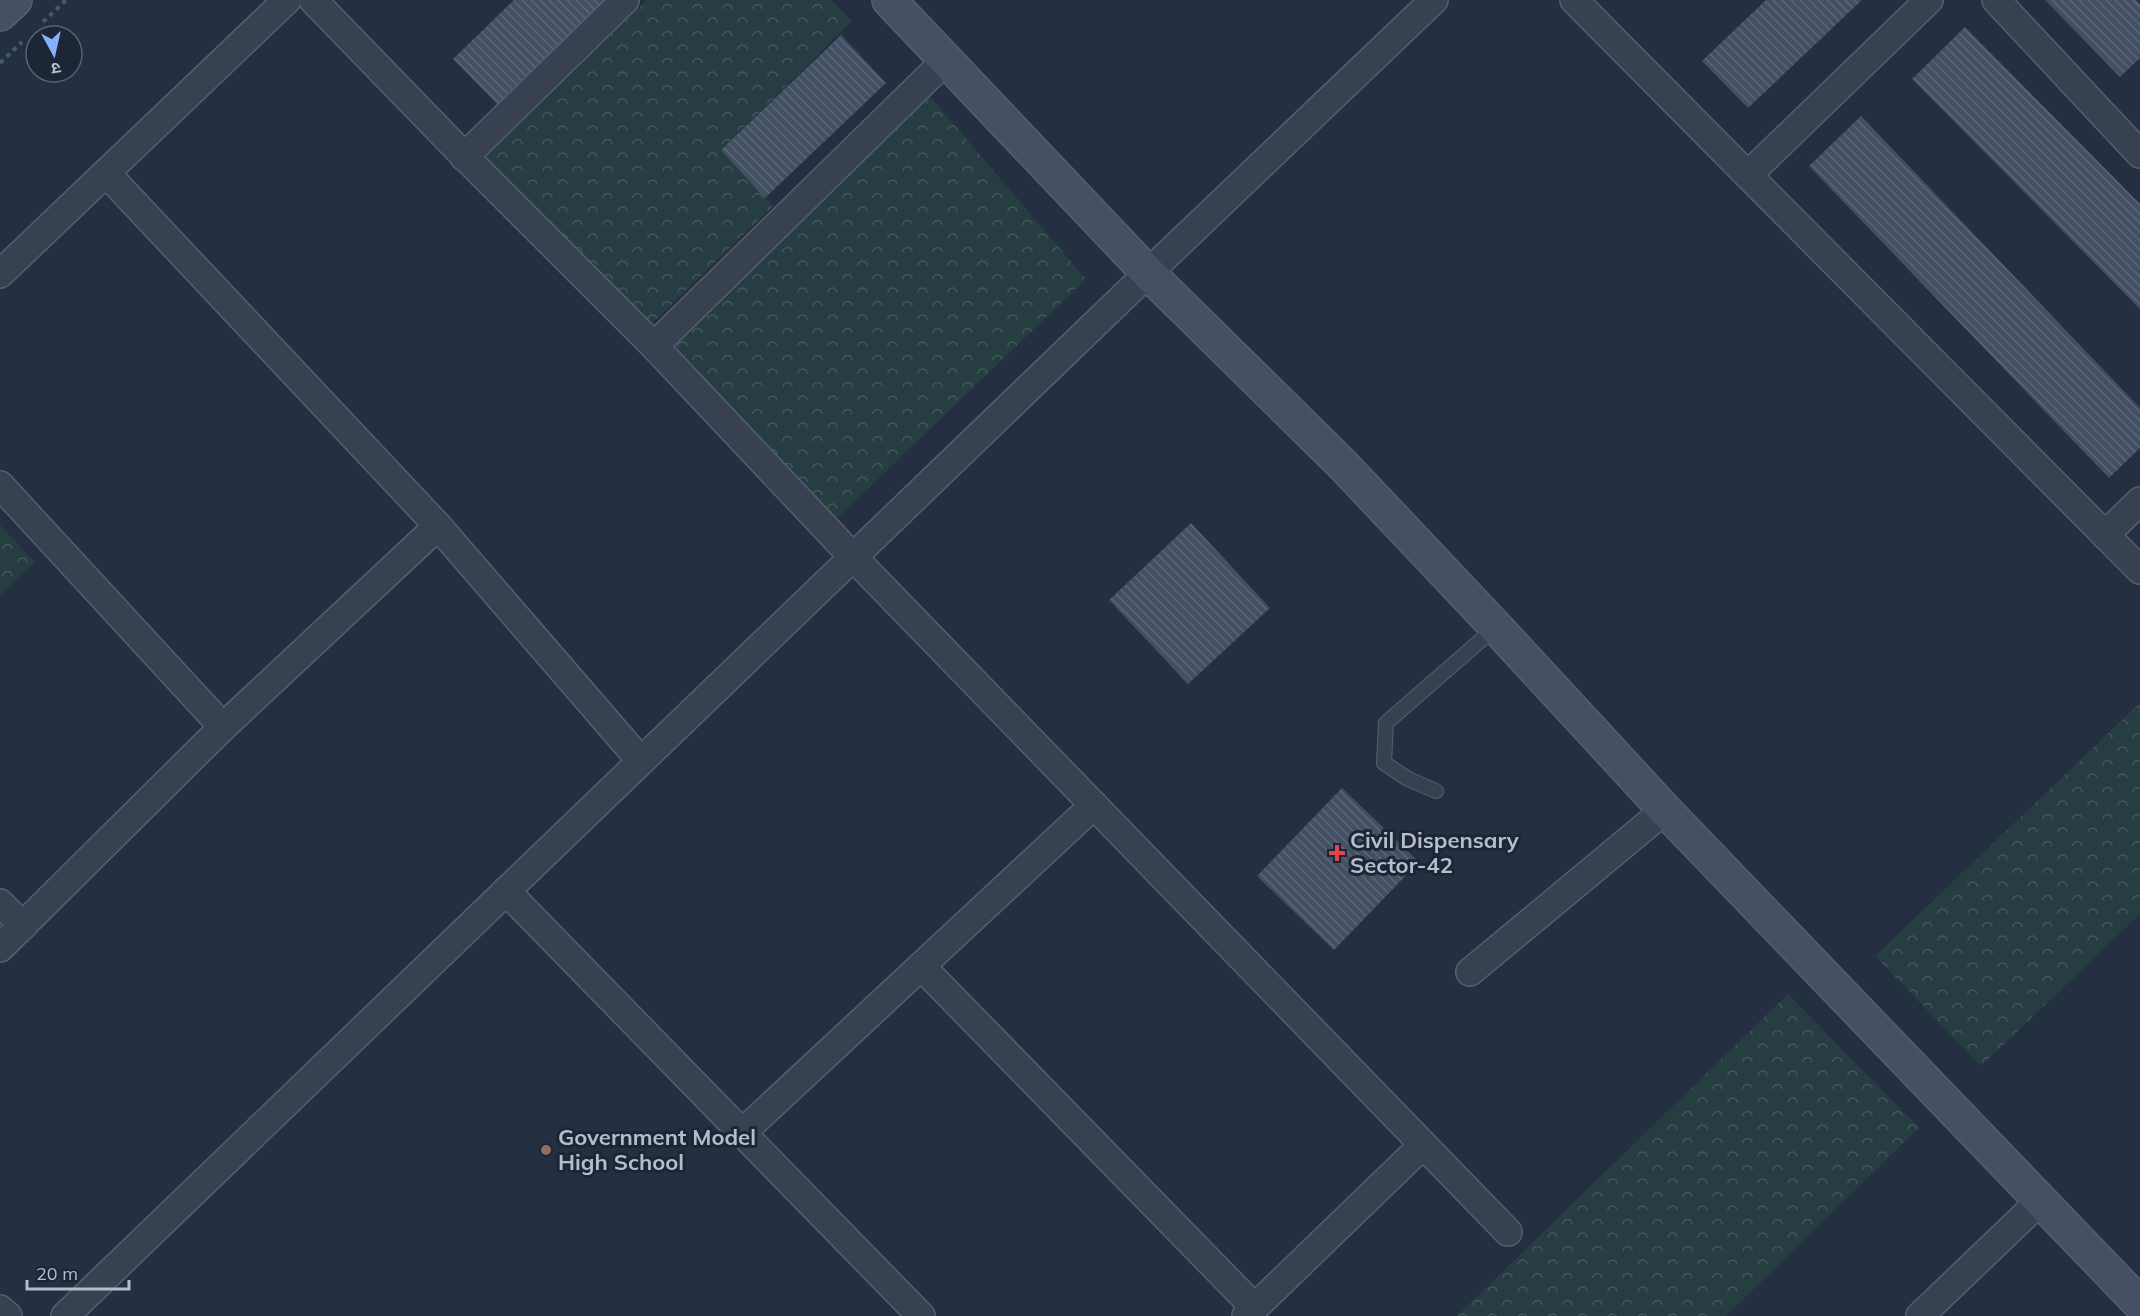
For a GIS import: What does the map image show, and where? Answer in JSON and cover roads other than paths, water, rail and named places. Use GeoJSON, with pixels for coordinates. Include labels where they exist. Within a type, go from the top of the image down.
{"type":"FeatureCollection","features":[{"type":"Feature","properties":{"kind":"street"},"geometry":{"type":"LineString","coordinates":[[0,14],[15,0]]}},
{"type":"Feature","properties":{"kind":"street"},"geometry":{"type":"LineString","coordinates":[[0,274],[287,0]]}},
{"type":"Feature","properties":{"kind":"street"},"geometry":{"type":"LineString","coordinates":[[313,0],[464,156],[654,346],[853,557],[1508,1232]]}},
{"type":"Feature","properties":{"kind":"street"},"geometry":{"type":"LineString","coordinates":[[464,156],[625,0]]}},
{"type":"Feature","properties":{"kind":"street"},"geometry":{"type":"LineString","coordinates":[[889,0],[1148,273],[1343,465],[1665,810],[2140,1304]]}},
{"type":"Feature","properties":{"kind":"street"},"geometry":{"type":"LineString","coordinates":[[65,1316],[1434,0]]}},
{"type":"Feature","properties":{"kind":"street"},"geometry":{"type":"LineString","coordinates":[[1574,0],[2140,570]]}},
{"type":"Feature","properties":{"kind":"street"},"geometry":{"type":"LineString","coordinates":[[1748,175],[1929,0]]}},
{"type":"Feature","properties":{"kind":"street"},"geometry":{"type":"LineString","coordinates":[[1996,0],[2140,154]]}},
{"type":"Feature","properties":{"kind":"street"},"geometry":{"type":"LineString","coordinates":[[654,346],[946,60]]}},
{"type":"Feature","properties":{"kind":"street"},"geometry":{"type":"LineString","coordinates":[[106,173],[438,526],[641,761]]}},
{"type":"Feature","properties":{"kind":"street"},"geometry":{"type":"LineString","coordinates":[[0,485],[223,727]]}},
{"type":"Feature","properties":{"kind":"street"},"geometry":{"type":"LineString","coordinates":[[2105,535],[2140,501]]}},
{"type":"Feature","properties":{"kind":"street"},"geometry":{"type":"LineString","coordinates":[[0,948],[223,727],[438,526]]}},
{"type":"Feature","properties":{"kind":"street"},"geometry":{"type":"LineString","coordinates":[[742,1133],[1094,805]]}},
{"type":"Feature","properties":{"kind":"street"},"geometry":{"type":"LineString","coordinates":[[1470,972],[1665,810]]}},
{"type":"Feature","properties":{"kind":"street"},"geometry":{"type":"LineString","coordinates":[[506,891],[921,1316]]}},
{"type":"Feature","properties":{"kind":"street"},"geometry":{"type":"LineString","coordinates":[[0,903],[22,926]]}},
{"type":"Feature","properties":{"kind":"street"},"geometry":{"type":"LineString","coordinates":[[921,966],[1251,1312],[1424,1145]]}},
{"type":"Feature","properties":{"kind":"street"},"geometry":{"type":"LineString","coordinates":[[1920,1316],[2041,1200]]}},
{"type":"Feature","properties":{"kind":"street"},"geometry":{"type":"LineString","coordinates":[[0,1309],[8,1316]]}},
{"type":"Feature","properties":{"kind":"lane"},"geometry":{"type":"LineString","coordinates":[[1436,791],[1408,779],[1384,763],[1386,723],[1496,627]]}},
{"type":"Feature","properties":{"kind":"place","name":"Civil Dispensary Sector-42"},"geometry":{"type":"Point","coordinates":[1337,853]}},
{"type":"Feature","properties":{"kind":"place","name":"Government Model High School"},"geometry":{"type":"Point","coordinates":[546,1150]}}]}
